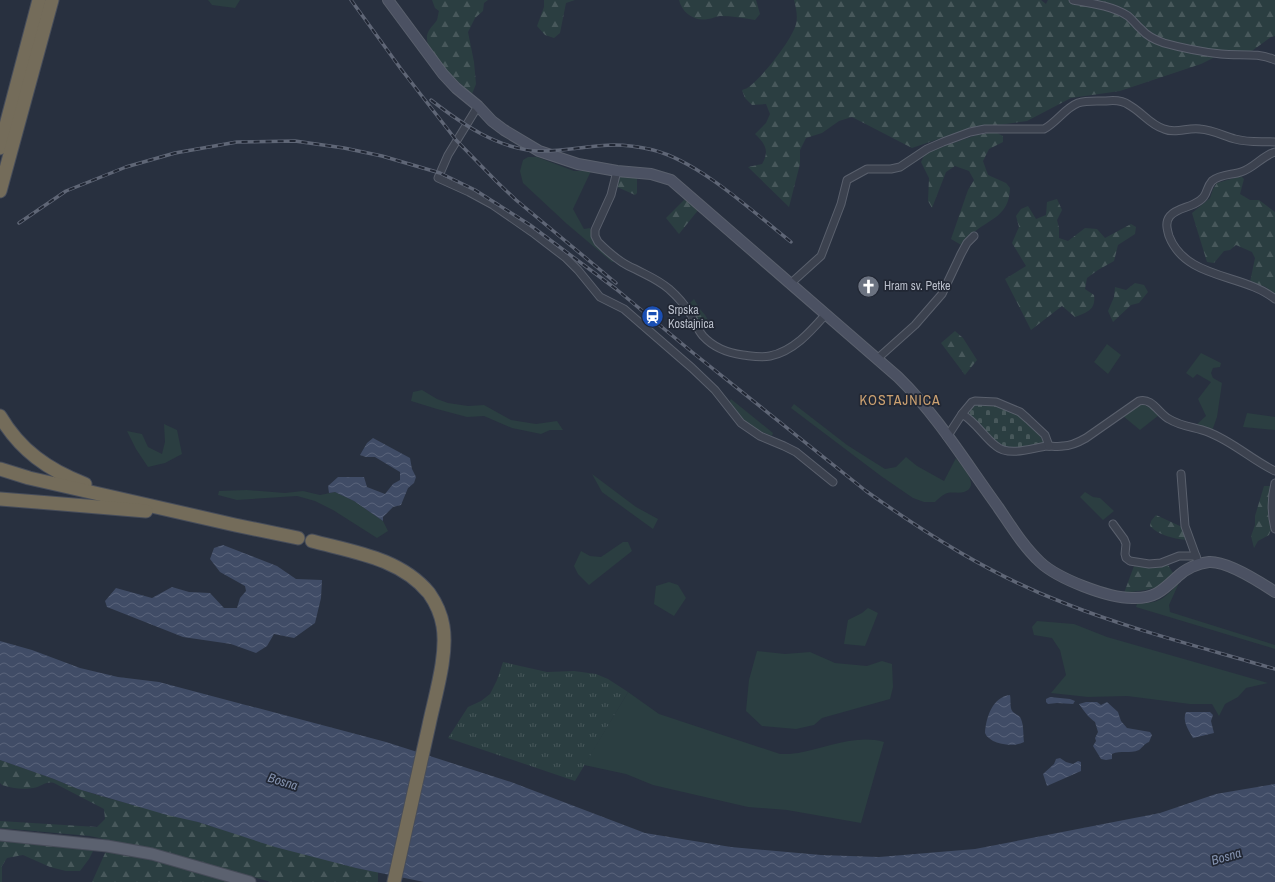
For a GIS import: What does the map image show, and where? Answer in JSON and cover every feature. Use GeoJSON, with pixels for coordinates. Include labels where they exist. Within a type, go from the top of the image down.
{"type":"FeatureCollection","features":[{"type":"Feature","properties":{"kind":"highway"},"geometry":{"type":"LineString","coordinates":[[0,148],[39,0]]}},
{"type":"Feature","properties":{"kind":"highway"},"geometry":{"type":"LineString","coordinates":[[0,191],[52,0]]}},
{"type":"Feature","properties":{"kind":"highway"},"geometry":{"type":"LineString","coordinates":[[0,416],[8,429],[24,448],[43,463],[69,478],[134,502]]}},
{"type":"Feature","properties":{"kind":"highway"},"geometry":{"type":"LineString","coordinates":[[0,469],[29,478],[298,538]]}},
{"type":"Feature","properties":{"kind":"highway"},"geometry":{"type":"LineString","coordinates":[[0,500],[50,502],[206,518]]}},
{"type":"Feature","properties":{"kind":"highway"},"geometry":{"type":"LineString","coordinates":[[312,541],[378,558],[394,565],[408,574],[429,594],[439,611],[443,627],[442,658],[436,694],[394,882]]}},
{"type":"Feature","properties":{"kind":"main road"},"geometry":{"type":"LineString","coordinates":[[388,0],[443,74],[492,121],[516,138],[539,151],[578,164],[616,171],[651,174],[671,180],[916,394],[1026,547],[1041,563],[1052,571],[1063,577],[1104,593],[1131,598],[1145,598],[1157,594],[1198,560],[1229,567],[1243,573],[1275,592]]}},
{"type":"Feature","properties":{"kind":"main road"},"geometry":{"type":"LineString","coordinates":[[0,835],[106,846],[152,854],[250,882]]}},
{"type":"Feature","properties":{"kind":"street"},"geometry":{"type":"LineString","coordinates":[[1072,0],[1103,6],[1124,13],[1147,35],[1155,40],[1165,43],[1208,52],[1255,55],[1275,60]]}},
{"type":"Feature","properties":{"kind":"street"},"geometry":{"type":"LineString","coordinates":[[790,284],[818,260],[825,249],[831,228],[841,204],[846,180],[867,169],[891,169],[900,167],[928,149],[970,132],[985,129],[1044,129],[1051,125],[1068,109],[1078,103],[1087,101],[1116,100],[1131,105],[1157,126],[1165,130],[1180,131],[1190,128],[1200,128],[1247,142],[1275,142]]}},
{"type":"Feature","properties":{"kind":"street"},"geometry":{"type":"LineString","coordinates":[[478,106],[448,155],[438,176],[439,180],[469,192],[494,205],[554,249],[578,270],[600,297],[624,309],[692,368],[715,390],[740,423],[760,436],[796,452],[832,482]]}},
{"type":"Feature","properties":{"kind":"street"},"geometry":{"type":"LineString","coordinates":[[1275,152],[1264,157],[1248,169],[1217,177],[1211,182],[1206,194],[1201,200],[1175,211],[1170,215],[1167,220],[1167,227],[1173,246],[1181,256],[1189,262],[1227,279],[1260,289],[1275,299]]}},
{"type":"Feature","properties":{"kind":"street"},"geometry":{"type":"LineString","coordinates":[[616,171],[611,195],[595,230],[595,236],[598,242],[634,269],[652,276],[670,290],[690,314],[700,332],[712,344],[726,351],[737,354],[760,357],[771,356],[789,349],[803,338],[826,314]]}},
{"type":"Feature","properties":{"kind":"street"},"geometry":{"type":"LineString","coordinates":[[877,359],[915,325],[942,294],[967,243],[974,236]]}},
{"type":"Feature","properties":{"kind":"street"},"geometry":{"type":"LineString","coordinates":[[947,437],[969,404],[975,400],[996,402],[1020,412],[1045,434],[1049,446]]}},
{"type":"Feature","properties":{"kind":"street"},"geometry":{"type":"LineString","coordinates":[[962,414],[1002,450],[1022,451],[1077,443],[1139,401],[1144,400],[1149,402],[1168,419],[1180,425],[1208,432],[1230,443],[1266,467],[1275,471]]}},
{"type":"Feature","properties":{"kind":"street"},"geometry":{"type":"LineString","coordinates":[[1181,474],[1185,526],[1198,560]]}},
{"type":"Feature","properties":{"kind":"street"},"geometry":{"type":"LineString","coordinates":[[1275,483],[1272,496],[1272,516],[1275,529]]}},
{"type":"Feature","properties":{"kind":"street"},"geometry":{"type":"LineString","coordinates":[[1113,524],[1124,539],[1126,544],[1126,558],[1130,561],[1149,564],[1179,556],[1198,560]]}},
{"type":"Feature","properties":{"kind":"green space"},"geometry":{"type":"Polygon","coordinates":[[[208,0],[240,0],[235,8],[212,5],[208,0]]]}},
{"type":"Feature","properties":{"kind":"green space"},"geometry":{"type":"Polygon","coordinates":[[[432,0],[488,0],[484,3],[483,11],[475,18],[468,32],[474,62],[476,84],[472,94],[438,61],[428,46],[427,36],[437,20],[439,11],[435,8],[432,0]]]}},
{"type":"Feature","properties":{"kind":"green space"},"geometry":{"type":"Polygon","coordinates":[[[544,0],[575,0],[566,3],[560,33],[554,38],[545,35],[537,26],[544,7],[544,0]]]}},
{"type":"Feature","properties":{"kind":"green space"},"geometry":{"type":"Polygon","coordinates":[[[679,0],[756,0],[760,14],[755,20],[717,16],[703,20],[694,18],[686,13],[679,0]]]}},
{"type":"Feature","properties":{"kind":"green space"},"geometry":{"type":"Polygon","coordinates":[[[794,0],[1041,0],[1046,4],[1048,0],[1275,0],[1275,36],[1271,37],[1245,56],[1225,52],[1201,64],[1120,91],[1071,98],[1027,121],[965,130],[912,148],[852,117],[839,121],[822,133],[806,138],[800,150],[800,164],[789,207],[748,167],[762,164],[766,155],[764,144],[755,134],[766,123],[770,114],[766,104],[752,105],[745,98],[742,90],[749,87],[756,81],[789,39],[797,21],[794,0]]]}},
{"type":"Feature","properties":{"kind":"green space"},"geometry":{"type":"Polygon","coordinates":[[[995,132],[1003,136],[1003,142],[989,149],[983,161],[988,175],[1006,183],[1010,188],[1009,198],[1002,211],[971,235],[963,246],[951,239],[968,190],[974,180],[969,171],[955,166],[946,172],[932,208],[928,201],[929,178],[921,162],[925,154],[932,150],[977,135],[995,132]]]}},
{"type":"Feature","properties":{"kind":"green space"},"geometry":{"type":"Polygon","coordinates":[[[528,157],[537,157],[574,171],[591,171],[573,209],[584,229],[590,228],[593,238],[615,261],[612,262],[567,224],[523,183],[520,171],[523,160],[528,157]]]}},
{"type":"Feature","properties":{"kind":"green space"},"geometry":{"type":"Polygon","coordinates":[[[618,176],[637,178],[637,193],[635,195],[615,186],[618,176]]]}},
{"type":"Feature","properties":{"kind":"green space"},"geometry":{"type":"Polygon","coordinates":[[[1241,176],[1244,179],[1240,194],[1250,200],[1259,200],[1275,212],[1275,296],[1266,287],[1250,282],[1255,258],[1252,252],[1236,245],[1230,250],[1224,251],[1214,263],[1207,262],[1192,213],[1210,198],[1217,183],[1241,176]]]}},
{"type":"Feature","properties":{"kind":"green space"},"geometry":{"type":"Polygon","coordinates":[[[685,199],[699,209],[679,234],[666,218],[685,199]]]}},
{"type":"Feature","properties":{"kind":"green space"},"geometry":{"type":"Polygon","coordinates":[[[1057,199],[1062,210],[1057,220],[1059,238],[1068,241],[1085,228],[1097,229],[1105,238],[1131,224],[1136,227],[1135,234],[1118,245],[1114,261],[1087,278],[1085,289],[1094,295],[1094,304],[1090,310],[1075,317],[1062,306],[1031,330],[1005,279],[1026,266],[1012,243],[1019,227],[1016,216],[1021,209],[1028,206],[1036,219],[1046,215],[1047,202],[1057,199]]]}},
{"type":"Feature","properties":{"kind":"green space"},"geometry":{"type":"Polygon","coordinates":[[[1135,283],[1144,285],[1148,292],[1139,303],[1131,305],[1113,322],[1108,311],[1114,297],[1115,287],[1126,290],[1135,283]]]}},
{"type":"Feature","properties":{"kind":"green space"},"geometry":{"type":"Polygon","coordinates":[[[694,299],[708,320],[708,324],[702,328],[687,306],[694,299]]]}},
{"type":"Feature","properties":{"kind":"green space"},"geometry":{"type":"Polygon","coordinates":[[[955,331],[963,338],[977,360],[965,375],[941,343],[955,331]]]}},
{"type":"Feature","properties":{"kind":"green space"},"geometry":{"type":"Polygon","coordinates":[[[1107,344],[1121,355],[1108,374],[1094,362],[1107,344]]]}},
{"type":"Feature","properties":{"kind":"green space"},"geometry":{"type":"Polygon","coordinates":[[[1201,353],[1221,363],[1220,367],[1213,368],[1211,373],[1213,378],[1222,383],[1217,417],[1212,431],[1195,426],[1206,416],[1198,399],[1211,382],[1197,374],[1193,378],[1186,373],[1201,353]]]}},
{"type":"Feature","properties":{"kind":"green space"},"geometry":{"type":"Polygon","coordinates":[[[422,390],[437,399],[448,403],[468,406],[484,405],[511,420],[536,424],[557,421],[563,430],[550,430],[541,434],[512,428],[484,416],[467,417],[411,401],[413,392],[422,390]]]}},
{"type":"Feature","properties":{"kind":"green space"},"geometry":{"type":"Polygon","coordinates":[[[731,399],[773,433],[772,436],[757,430],[745,422],[729,402],[731,399]]]}},
{"type":"Feature","properties":{"kind":"green space"},"geometry":{"type":"Polygon","coordinates":[[[975,403],[1003,407],[1024,418],[1036,430],[1044,443],[1020,448],[1008,448],[994,441],[977,422],[965,413],[975,403]]]}},
{"type":"Feature","properties":{"kind":"green space"},"geometry":{"type":"Polygon","coordinates":[[[794,404],[847,445],[885,469],[896,467],[906,457],[917,466],[944,481],[956,458],[969,476],[971,485],[969,489],[964,492],[947,493],[935,502],[924,502],[913,498],[881,476],[791,408],[794,404]]]}},
{"type":"Feature","properties":{"kind":"green space"},"geometry":{"type":"Polygon","coordinates":[[[1142,404],[1151,408],[1159,415],[1140,430],[1123,416],[1142,404]]]}},
{"type":"Feature","properties":{"kind":"green space"},"geometry":{"type":"Polygon","coordinates":[[[1247,413],[1275,417],[1275,430],[1243,427],[1247,413]]]}},
{"type":"Feature","properties":{"kind":"green space"},"geometry":{"type":"Polygon","coordinates":[[[164,424],[177,430],[182,454],[165,463],[148,467],[136,449],[127,431],[142,434],[148,447],[162,454],[165,442],[164,424]]]}},
{"type":"Feature","properties":{"kind":"green space"},"geometry":{"type":"Polygon","coordinates":[[[592,474],[636,507],[658,519],[653,529],[602,492],[592,474]]]}},
{"type":"Feature","properties":{"kind":"green space"},"geometry":{"type":"Polygon","coordinates":[[[1264,486],[1271,486],[1268,514],[1271,530],[1269,535],[1258,541],[1254,548],[1251,536],[1264,486]]]}},
{"type":"Feature","properties":{"kind":"green space"},"geometry":{"type":"Polygon","coordinates":[[[247,490],[285,493],[303,491],[320,495],[335,492],[354,501],[383,521],[388,531],[377,538],[333,510],[315,501],[297,496],[237,500],[218,495],[219,491],[247,490]]]}},
{"type":"Feature","properties":{"kind":"green space"},"geometry":{"type":"Polygon","coordinates":[[[1085,492],[1093,497],[1100,498],[1114,511],[1103,520],[1080,497],[1085,492]]]}},
{"type":"Feature","properties":{"kind":"green space"},"geometry":{"type":"Polygon","coordinates":[[[1156,515],[1182,527],[1186,540],[1166,536],[1150,526],[1151,521],[1156,515]]]}},
{"type":"Feature","properties":{"kind":"green space"},"geometry":{"type":"Polygon","coordinates":[[[623,542],[628,542],[632,551],[589,585],[578,574],[574,566],[581,551],[590,556],[601,557],[623,542]]]}},
{"type":"Feature","properties":{"kind":"green space"},"geometry":{"type":"Polygon","coordinates":[[[1168,565],[1173,573],[1157,587],[1124,593],[1134,566],[1152,568],[1168,565]]]}},
{"type":"Feature","properties":{"kind":"green space"},"geometry":{"type":"Polygon","coordinates":[[[669,582],[678,585],[686,598],[674,616],[654,604],[656,586],[669,582]]]}},
{"type":"Feature","properties":{"kind":"green space"},"geometry":{"type":"Polygon","coordinates":[[[1179,583],[1169,605],[1170,612],[1275,645],[1275,649],[1136,607],[1137,604],[1157,601],[1165,597],[1179,583]]]}},
{"type":"Feature","properties":{"kind":"green space"},"geometry":{"type":"Polygon","coordinates":[[[868,608],[878,613],[865,646],[844,644],[848,620],[862,613],[868,608]]]}},
{"type":"Feature","properties":{"kind":"green space"},"geometry":{"type":"Polygon","coordinates":[[[1037,621],[1074,624],[1107,637],[1268,683],[1246,688],[1238,697],[1225,704],[1219,716],[1212,704],[1190,704],[1127,696],[1088,697],[1051,693],[1066,675],[1060,650],[1052,638],[1034,635],[1032,627],[1037,621]]]}},
{"type":"Feature","properties":{"kind":"green space"},"geometry":{"type":"Polygon","coordinates":[[[757,651],[785,654],[810,652],[835,663],[867,666],[882,661],[892,664],[893,687],[890,699],[822,718],[814,725],[796,729],[762,726],[746,711],[749,680],[757,651]]]}},
{"type":"Feature","properties":{"kind":"green space"},"geometry":{"type":"Polygon","coordinates":[[[503,662],[547,672],[574,671],[596,674],[608,679],[628,692],[575,781],[448,738],[468,707],[481,701],[490,694],[497,680],[503,662]]]}},
{"type":"Feature","properties":{"kind":"green space"},"geometry":{"type":"Polygon","coordinates":[[[628,692],[659,714],[780,754],[798,753],[852,741],[873,740],[884,742],[861,823],[787,810],[748,807],[653,785],[626,774],[584,765],[628,692]]]}},
{"type":"Feature","properties":{"kind":"green space"},"geometry":{"type":"Polygon","coordinates":[[[0,760],[104,797],[198,822],[356,868],[378,872],[378,882],[271,882],[176,855],[90,836],[0,828],[0,821],[97,827],[105,819],[104,809],[54,783],[24,789],[2,785],[0,783],[0,760]]]}},
{"type":"Feature","properties":{"kind":"green space"},"geometry":{"type":"Polygon","coordinates":[[[0,841],[94,849],[80,871],[66,871],[50,867],[23,855],[7,858],[2,866],[2,882],[0,882],[0,841]]]}},
{"type":"Feature","properties":{"kind":"green space"},"geometry":{"type":"Polygon","coordinates":[[[106,851],[179,866],[232,882],[92,882],[106,851]]]}},
{"type":"Feature","properties":{"kind":"water"},"geometry":{"type":"Polygon","coordinates":[[[373,438],[410,458],[412,469],[416,477],[414,483],[408,488],[401,505],[393,507],[383,517],[383,521],[354,501],[335,492],[329,493],[328,486],[338,477],[364,477],[367,487],[385,494],[393,484],[400,480],[400,472],[375,457],[360,455],[367,443],[373,438]]]}},
{"type":"Feature","properties":{"kind":"water"},"geometry":{"type":"Polygon","coordinates":[[[223,545],[277,566],[296,579],[322,580],[321,598],[315,623],[294,638],[274,634],[267,646],[256,653],[231,644],[183,637],[107,607],[105,601],[116,588],[152,598],[172,587],[189,592],[210,593],[224,608],[237,608],[240,598],[246,591],[245,586],[220,572],[210,559],[214,548],[223,545]]]}},
{"type":"Feature","properties":{"kind":"water","name":"Bosna"},"geometry":{"type":"Polygon","coordinates":[[[0,641],[32,650],[80,668],[118,677],[159,682],[386,742],[511,782],[645,833],[731,847],[821,855],[879,857],[975,849],[1160,813],[1216,794],[1275,784],[1275,882],[424,882],[356,868],[275,847],[198,822],[167,815],[78,789],[0,760],[0,641]]]}},
{"type":"Feature","properties":{"kind":"water"},"geometry":{"type":"Polygon","coordinates":[[[1010,695],[1012,710],[1020,717],[1022,722],[1024,742],[1020,744],[1001,744],[992,740],[985,733],[987,721],[994,704],[1010,695]]]}},
{"type":"Feature","properties":{"kind":"water"},"geometry":{"type":"Polygon","coordinates":[[[1050,697],[1075,701],[1073,704],[1048,704],[1046,699],[1050,697]]]}},
{"type":"Feature","properties":{"kind":"water"},"geometry":{"type":"Polygon","coordinates":[[[1086,702],[1097,702],[1101,705],[1107,702],[1118,712],[1121,721],[1127,728],[1150,732],[1152,735],[1149,742],[1139,750],[1115,753],[1112,754],[1112,759],[1101,759],[1093,746],[1098,732],[1095,722],[1088,716],[1079,704],[1086,702]]]}},
{"type":"Feature","properties":{"kind":"water"},"geometry":{"type":"Polygon","coordinates":[[[1186,712],[1210,712],[1213,715],[1211,721],[1214,733],[1193,738],[1185,722],[1186,712]]]}},
{"type":"Feature","properties":{"kind":"water"},"geometry":{"type":"Polygon","coordinates":[[[1060,758],[1073,764],[1078,761],[1081,762],[1081,771],[1047,786],[1043,774],[1054,764],[1056,759],[1060,758]]]}},
{"type":"Feature","properties":{"kind":"railway"},"geometry":{"type":"LineString","coordinates":[[351,0],[401,69],[456,140],[516,200],[616,283]]}},
{"type":"Feature","properties":{"kind":"railway"},"geometry":{"type":"LineString","coordinates":[[431,100],[455,118],[481,134],[509,146],[538,151],[548,151],[619,145],[653,150],[671,156],[707,176],[791,242]]}},
{"type":"Feature","properties":{"kind":"railway"},"geometry":{"type":"LineString","coordinates":[[19,223],[66,191],[126,167],[175,153],[237,142],[295,141],[344,148],[382,156],[440,173],[475,190],[530,225],[616,289],[692,352],[866,491],[937,539],[986,567],[1064,603],[1116,622],[1275,669]]}},
{"type":"Feature","properties":{"kind":"place","name":"Hram sv. Petke"},"geometry":{"type":"Point","coordinates":[868,286]}},
{"type":"Feature","properties":{"kind":"place","name":"Srpska Kostajnica"},"geometry":{"type":"Point","coordinates":[652,317]}},
{"type":"Feature","properties":{"kind":"district","name":"KOSTAJNICA"},"geometry":{"type":"Point","coordinates":[900,400]}}]}
